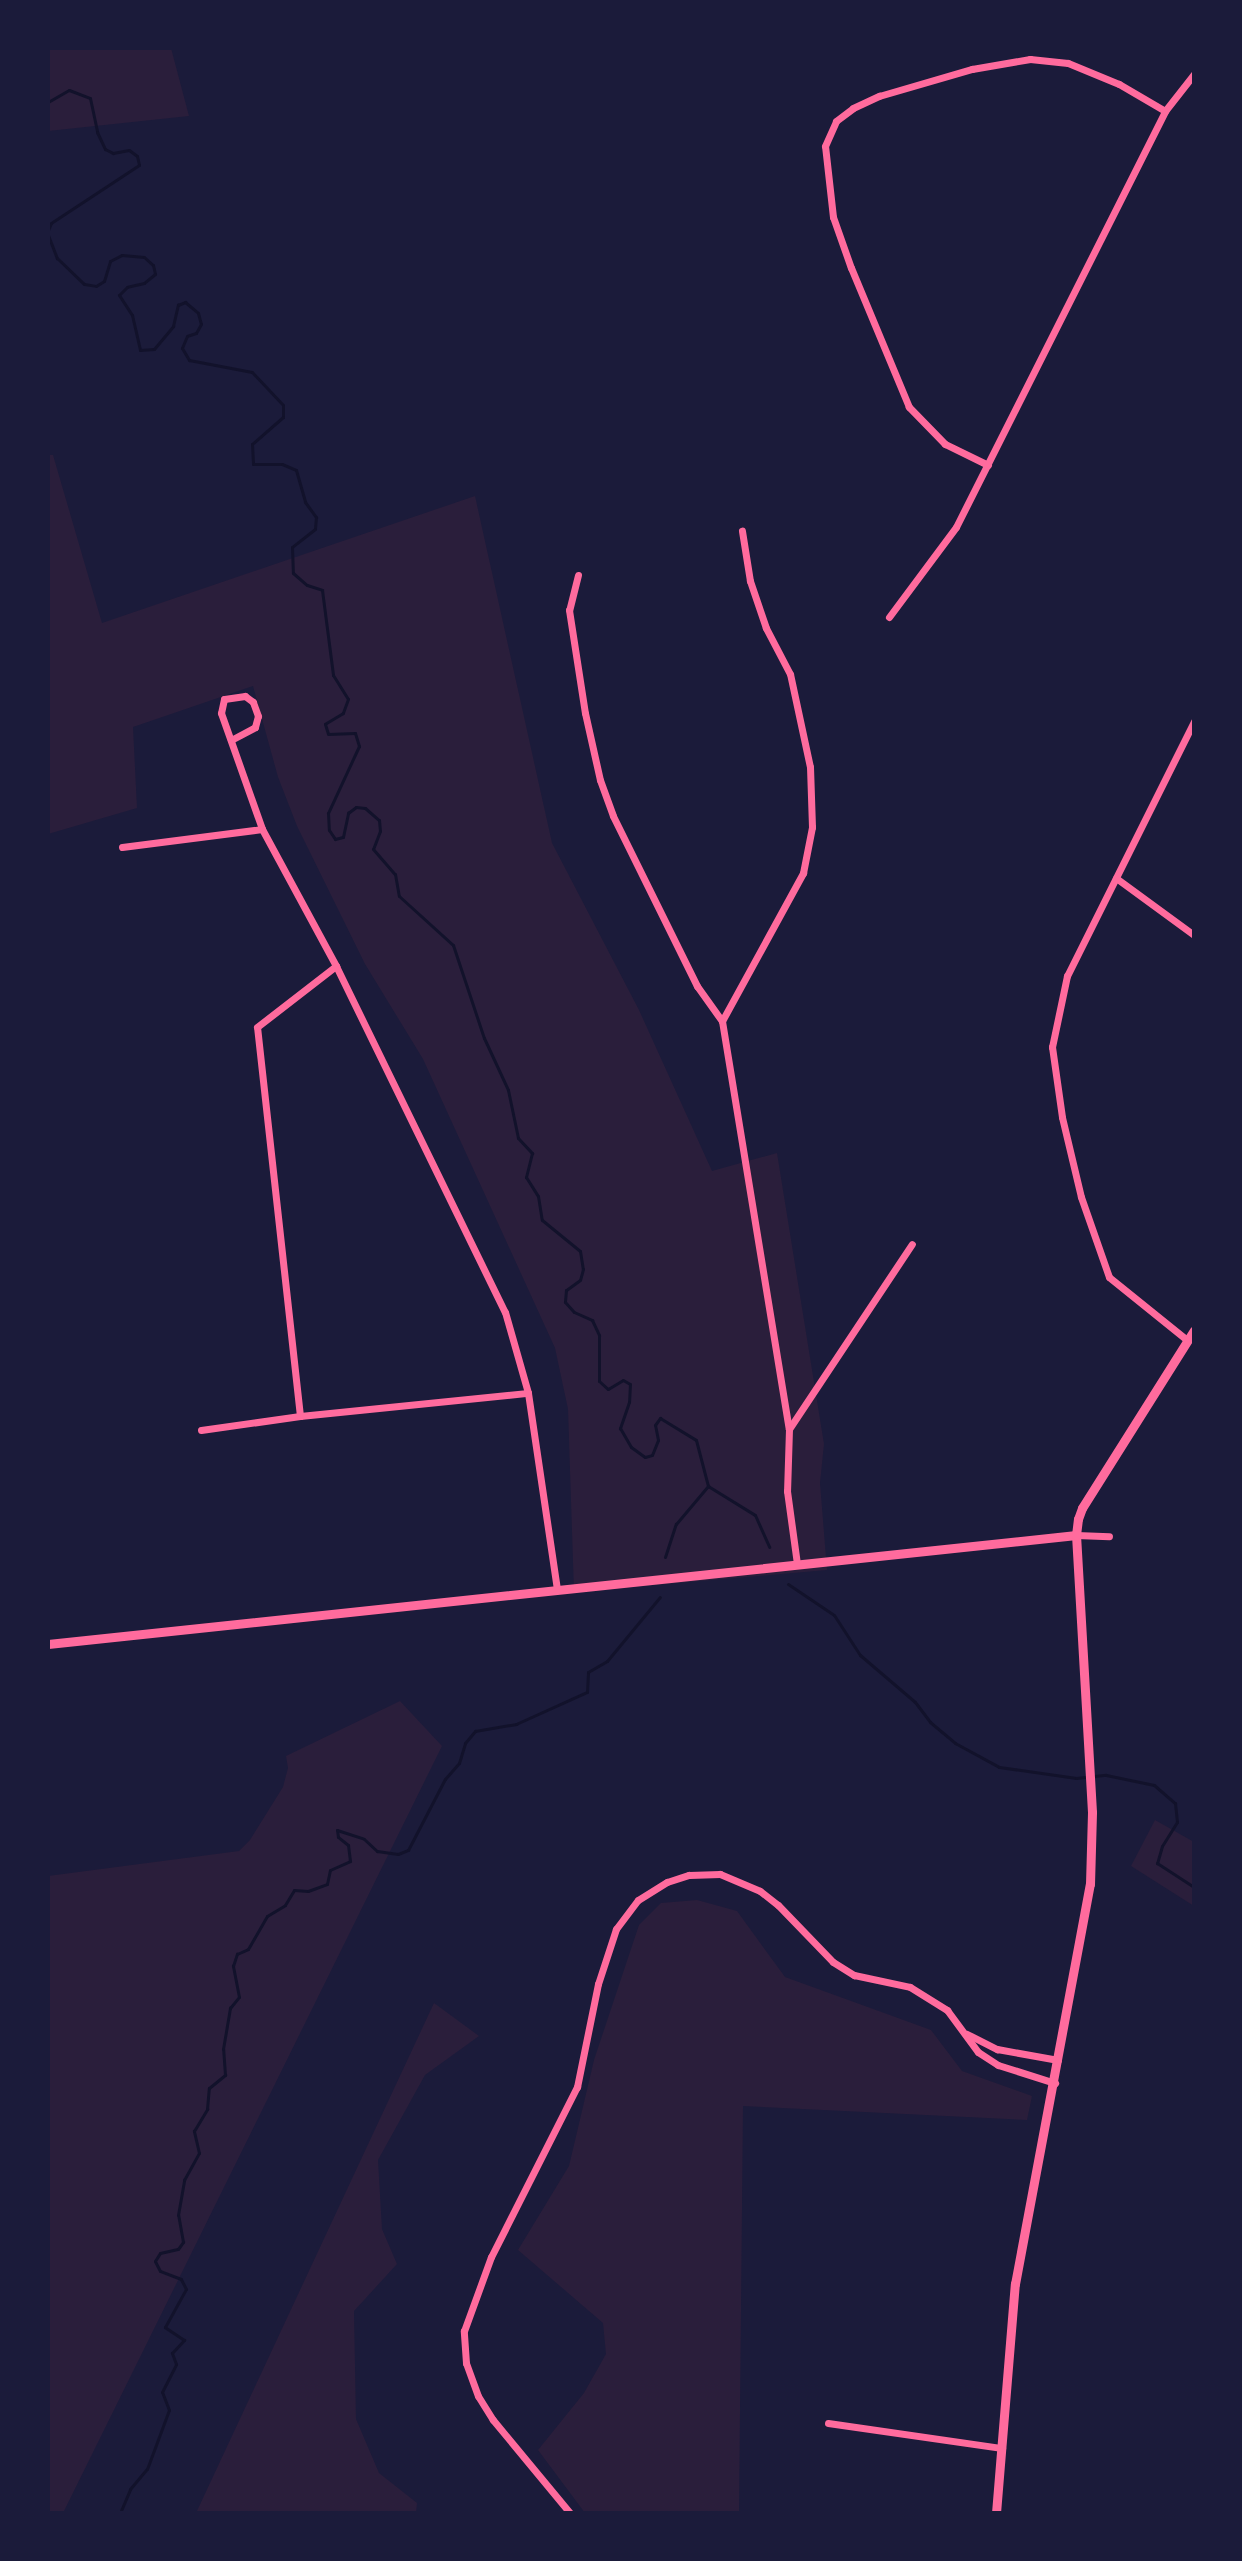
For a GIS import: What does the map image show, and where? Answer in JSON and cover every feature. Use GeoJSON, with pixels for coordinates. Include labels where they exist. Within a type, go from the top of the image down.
{"type":"FeatureCollection","features":[{"type":"Feature","properties":{"kind":"street"},"geometry":{"type":"LineString","coordinates":[[988,465],[945,444],[909,407],[833,217],[825,146],[836,121],[853,108],[879,96],[972,69],[1030,59],[1068,63],[1119,84],[1165,111]]}},
{"type":"Feature","properties":{"kind":"street"},"geometry":{"type":"LineString","coordinates":[[889,617],[956,527],[1165,111],[1194,74]]}},
{"type":"Feature","properties":{"kind":"street"},"geometry":{"type":"LineString","coordinates":[[722,1021],[803,873],[812,827],[810,767],[790,674],[766,628],[750,581],[742,531]]}},
{"type":"Feature","properties":{"kind":"street"},"geometry":{"type":"LineString","coordinates":[[578,575],[569,610],[585,713],[600,780],[613,816],[697,986],[722,1021],[789,1429],[787,1491],[797,1564]]}},
{"type":"Feature","properties":{"kind":"street"},"geometry":{"type":"LineString","coordinates":[[231,740],[255,727],[258,716],[253,702],[245,696],[224,699],[221,713],[242,780],[262,829],[336,966],[505,1312],[528,1393],[557,1590]]}},
{"type":"Feature","properties":{"kind":"street"},"geometry":{"type":"LineString","coordinates":[[1187,1340],[1109,1277],[1081,1197],[1062,1117],[1052,1047],[1067,976],[1194,721]]}},
{"type":"Feature","properties":{"kind":"street"},"geometry":{"type":"LineString","coordinates":[[122,847],[262,829]]}},
{"type":"Feature","properties":{"kind":"street"},"geometry":{"type":"LineString","coordinates":[[1116,878],[1194,935]]}},
{"type":"Feature","properties":{"kind":"street"},"geometry":{"type":"LineString","coordinates":[[300,1416],[257,1027],[336,966]]}},
{"type":"Feature","properties":{"kind":"street"},"geometry":{"type":"LineString","coordinates":[[789,1429],[912,1244]]}},
{"type":"Feature","properties":{"kind":"street"},"geometry":{"type":"LineString","coordinates":[[996,2513],[1015,2284],[1090,1884],[1091,1776],[1076,1535],[1082,1508],[1194,1330]]}},
{"type":"Feature","properties":{"kind":"street"},"geometry":{"type":"LineString","coordinates":[[201,1430],[300,1416],[528,1393]]}},
{"type":"Feature","properties":{"kind":"street"},"geometry":{"type":"LineString","coordinates":[[48,1644],[1076,1535],[1109,1536]]}},
{"type":"Feature","properties":{"kind":"street"},"geometry":{"type":"LineString","coordinates":[[570,2513],[493,2420],[478,2396],[466,2363],[464,2331],[491,2257],[577,2087],[598,1984],[616,1929],[638,1900],[667,1882],[689,1875],[720,1874],[760,1891],[778,1905],[833,1962],[854,1975],[910,1987],[947,2010],[978,2052],[998,2065],[1055,2083]]}},
{"type":"Feature","properties":{"kind":"street"},"geometry":{"type":"LineString","coordinates":[[965,2033],[997,2049],[1058,2060]]}},
{"type":"Feature","properties":{"kind":"street"},"geometry":{"type":"LineString","coordinates":[[828,2423],[1002,2448]]}},
{"type":"Feature","properties":{"kind":"shaded area"},"geometry":{"type":"Polygon","coordinates":[[[48,48],[171,48],[189,116],[48,131],[48,48]]]}},
{"type":"Feature","properties":{"kind":"shaded area"},"geometry":{"type":"Polygon","coordinates":[[[48,455],[53,455],[102,623],[475,496],[552,843],[639,1010],[712,1171],[777,1153],[824,1444],[820,1483],[827,1570],[574,1592],[568,1409],[555,1348],[423,1059],[365,964],[297,826],[278,777],[253,686],[133,727],[137,808],[48,834],[48,455]]]}},
{"type":"Feature","properties":{"kind":"shaded area"},"geometry":{"type":"Polygon","coordinates":[[[400,1701],[442,1746],[63,2513],[48,2513],[48,1876],[239,1851],[250,1840],[283,1787],[288,1768],[286,1756],[400,1701]]]}},
{"type":"Feature","properties":{"kind":"shaded area"},"geometry":{"type":"Polygon","coordinates":[[[1155,1820],[1194,1842],[1194,1906],[1131,1866],[1155,1820]]]}},
{"type":"Feature","properties":{"kind":"shaded area"},"geometry":{"type":"Polygon","coordinates":[[[697,1900],[737,1911],[785,1977],[931,2030],[962,2071],[1032,2096],[1027,2120],[743,2106],[739,2513],[585,2513],[538,2450],[584,2393],[606,2354],[603,2323],[518,2250],[569,2166],[594,2060],[639,1925],[661,1903],[697,1900]]]}},
{"type":"Feature","properties":{"kind":"shaded area"},"geometry":{"type":"Polygon","coordinates":[[[434,2003],[479,2036],[425,2075],[378,2160],[382,2229],[397,2264],[354,2311],[356,2419],[379,2473],[417,2503],[416,2513],[196,2513],[434,2003]]]}},
{"type":"Feature","properties":{"kind":"waterway"},"geometry":{"type":"LineString","coordinates":[[48,102],[69,90],[90,98],[97,132],[105,149],[113,153],[129,150],[137,156],[139,165],[51,223],[48,230]]}},
{"type":"Feature","properties":{"kind":"waterway"},"geometry":{"type":"LineString","coordinates":[[48,235],[57,258],[84,284],[96,286],[104,281],[110,261],[122,255],[144,257],[153,265],[155,274],[144,283],[127,287],[119,295],[132,315],[140,350],[154,349],[173,326],[178,305],[185,302],[198,313],[201,324],[196,333],[187,336],[182,348],[189,360],[252,372],[283,405],[283,417],[252,444],[253,464],[282,464],[296,470],[305,502],[316,517],[315,529],[292,547],[293,573],[307,585],[322,590],[333,675],[348,699],[343,713],[325,724],[328,734],[355,733],[359,746],[328,813],[329,830],[335,839],[343,837],[348,813],[356,807],[365,808],[379,820],[380,831],[373,849],[395,874],[399,896],[453,945],[484,1038],[508,1090],[518,1138],[532,1153],[526,1177],[538,1196],[542,1220],[580,1251],[583,1269],[580,1280],[566,1290],[565,1302],[574,1312],[592,1320],[599,1335],[599,1381],[608,1389],[623,1380],[630,1384],[629,1402],[620,1428],[631,1447],[645,1457],[652,1455],[658,1440],[655,1425],[660,1418],[696,1440],[708,1486],[755,1515],[769,1547]]}},
{"type":"Feature","properties":{"kind":"waterway"},"geometry":{"type":"LineString","coordinates":[[665,1557],[676,1524],[708,1486]]}},
{"type":"Feature","properties":{"kind":"waterway"},"geometry":{"type":"LineString","coordinates":[[788,1584],[834,1615],[860,1655],[915,1702],[930,1722],[955,1743],[999,1767],[1076,1778],[1106,1775],[1154,1785],[1175,1803],[1177,1822],[1162,1846],[1157,1863],[1194,1887]]}},
{"type":"Feature","properties":{"kind":"waterway"},"geometry":{"type":"LineString","coordinates":[[120,2513],[130,2489],[147,2469],[169,2410],[162,2392],[176,2364],[172,2353],[184,2340],[165,2327],[186,2289],[181,2279],[160,2271],[155,2261],[160,2253],[178,2249],[183,2242],[178,2215],[184,2180],[199,2153],[194,2131],[207,2109],[209,2088],[225,2075],[223,2049],[230,2008],[239,1997],[233,1966],[237,1954],[248,1949],[267,1916],[285,1905],[294,1890],[308,1891],[327,1884],[330,1870],[350,1861],[348,1845],[338,1837],[337,1830],[364,1839],[377,1851],[398,1854],[408,1850],[445,1779],[459,1763],[465,1743],[475,1731],[516,1724],[587,1692],[588,1672],[607,1661],[660,1597]]}}]}
